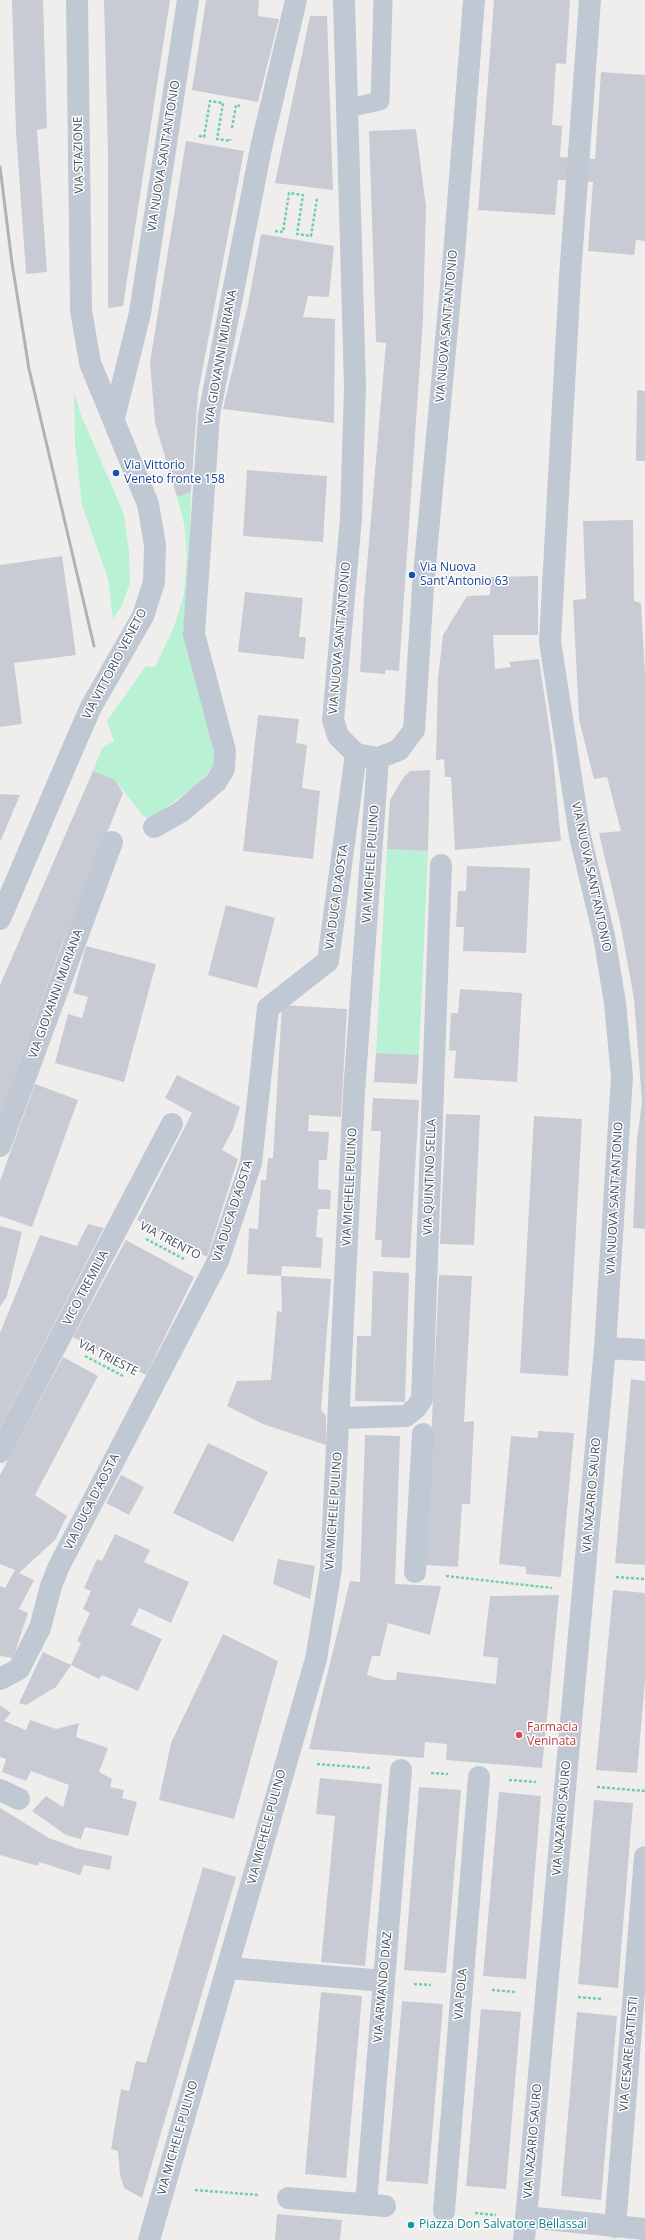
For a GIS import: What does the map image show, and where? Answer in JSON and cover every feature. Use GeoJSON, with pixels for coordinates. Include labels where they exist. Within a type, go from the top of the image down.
{"type":"FeatureCollection","features":[{"type":"Feature","properties":{"kind":"street","name":"VIA STAZIONE"},"geometry":{"type":"LineString","coordinates":[[77,0],[81,310]]}},
{"type":"Feature","properties":{"kind":"street","name":"VIA NUOVA SANT'ANTONIO"},"geometry":{"type":"LineString","coordinates":[[114,418],[140,313],[188,0]]}},
{"type":"Feature","properties":{"kind":"street","name":"VIA GIOVANNI MURIANA"},"geometry":{"type":"LineString","coordinates":[[154,827],[181,812],[216,782],[224,769],[225,751],[194,634],[208,415],[262,148],[296,0]]}},
{"type":"Feature","properties":{"kind":"street","name":"VIA NUOVA SANT'ANTONIO"},"geometry":{"type":"LineString","coordinates":[[344,0],[356,386],[351,518],[334,720],[338,736],[356,754]]}},
{"type":"Feature","properties":{"kind":"street","name":"VIA NUOVA SANT'ANTONIO"},"geometry":{"type":"LineString","coordinates":[[378,758],[399,750],[414,730],[422,586],[455,246],[474,0]]}},
{"type":"Feature","properties":{"kind":"street","name":"VIA NUOVA SANT'ANTONIO"},"geometry":{"type":"LineString","coordinates":[[590,0],[570,277],[550,641],[580,836],[604,936],[614,996],[622,1077],[605,1348]]}},
{"type":"Feature","properties":{"kind":"street","name":"VIA VITTORIO VENETO"},"geometry":{"type":"LineString","coordinates":[[0,919],[72,748],[91,707],[144,616],[154,582],[155,545],[148,504],[114,418],[90,363],[81,310]]}},
{"type":"Feature","properties":{"kind":"street"},"geometry":{"type":"LineString","coordinates":[[356,754],[378,758]]}},
{"type":"Feature","properties":{"kind":"street","name":"VIA DUCA D'AOSTA"},"geometry":{"type":"LineString","coordinates":[[0,1679],[19,1669],[40,1628],[51,1586],[59,1566],[218,1261],[251,1163],[268,1008],[328,961],[356,754]]}},
{"type":"Feature","properties":{"kind":"street","name":"VIA MICHELE PULINO"},"geometry":{"type":"LineString","coordinates":[[149,2240],[163,2188],[229,1968],[285,1762],[316,1659],[331,1569],[340,1418],[354,1093],[378,758]]}},
{"type":"Feature","properties":{"kind":"street","name":"VIA GIOVANNI MURIANA"},"geometry":{"type":"LineString","coordinates":[[0,1146],[112,842]]}},
{"type":"Feature","properties":{"kind":"street","name":"VIA QUINTINO SELLA"},"geometry":{"type":"LineString","coordinates":[[340,1418],[406,1416],[416,1408],[422,1399],[441,865]]}},
{"type":"Feature","properties":{"kind":"street","name":"VICO TREMILIA"},"geometry":{"type":"LineString","coordinates":[[0,1452],[172,1124]]}},
{"type":"Feature","properties":{"kind":"street"},"geometry":{"type":"LineString","coordinates":[[605,1348],[645,1350]]}},
{"type":"Feature","properties":{"kind":"street","name":"VIA NAZARIO SAURO"},"geometry":{"type":"LineString","coordinates":[[524,2240],[605,1348]]}},
{"type":"Feature","properties":{"kind":"street"},"geometry":{"type":"LineString","coordinates":[[415,1572],[423,1434]]}},
{"type":"Feature","properties":{"kind":"street","name":"VIA ARMANDO DIAZ"},"geometry":{"type":"LineString","coordinates":[[288,2198],[375,2205],[384,1981],[401,1770]]}},
{"type":"Feature","properties":{"kind":"street","name":"VIA POLA"},"geometry":{"type":"LineString","coordinates":[[444,2211],[479,1777]]}},
{"type":"Feature","properties":{"kind":"street"},"geometry":{"type":"LineString","coordinates":[[0,1790],[20,1799]]}},
{"type":"Feature","properties":{"kind":"street","name":"VIA CESARE BATTISTI"},"geometry":{"type":"LineString","coordinates":[[614,2227],[645,1856]]}},
{"type":"Feature","properties":{"kind":"street"},"geometry":{"type":"LineString","coordinates":[[229,1968],[384,1981]]}},
{"type":"Feature","properties":{"kind":"street"},"geometry":{"type":"LineString","coordinates":[[526,2217],[645,2229]]}},
{"type":"Feature","properties":{"kind":"lane"},"geometry":{"type":"LineString","coordinates":[[348,108],[380,101],[382,0]]}},
{"type":"Feature","properties":{"kind":"path"},"geometry":{"type":"LineString","coordinates":[[192,134],[204,137],[210,101],[223,103],[217,139],[230,141],[236,105],[247,107]]}},
{"type":"Feature","properties":{"kind":"path"},"geometry":{"type":"LineString","coordinates":[[269,230],[283,232],[289,193],[303,196],[297,234],[310,236],[317,197],[323,198]]}},
{"type":"Feature","properties":{"kind":"path","name":"VIA TRENTO"},"geometry":{"type":"LineString","coordinates":[[119,1224],[212,1273]]}},
{"type":"Feature","properties":{"kind":"path","name":"VIA TRIESTE"},"geometry":{"type":"LineString","coordinates":[[58,1342],[150,1389]]}},
{"type":"Feature","properties":{"kind":"path"},"geometry":{"type":"LineString","coordinates":[[415,1572],[583,1591]]}},
{"type":"Feature","properties":{"kind":"path"},"geometry":{"type":"LineString","coordinates":[[163,2188],[288,2198]]}},
{"type":"Feature","properties":{"kind":"green space"},"geometry":{"type":"Polygon","coordinates":[[[74,392],[81,415],[124,514],[129,551],[130,583],[122,605],[113,619],[108,579],[82,505],[75,443],[74,392]]]}},
{"type":"Feature","properties":{"kind":"green space"},"geometry":{"type":"Polygon","coordinates":[[[191,492],[187,654],[195,668],[215,757],[213,767],[199,783],[151,819],[144,817],[115,780],[93,771],[102,748],[114,741],[107,721],[146,666],[155,667],[174,627],[184,594],[187,556],[184,524],[177,497],[191,492]]]}},
{"type":"Feature","properties":{"kind":"green space"},"geometry":{"type":"Polygon","coordinates":[[[387,849],[428,851],[419,1055],[376,1053],[387,849]]]}},
{"type":"Feature","properties":{"kind":"building"},"geometry":{"type":"Polygon","coordinates":[[[12,0],[43,0],[47,128],[37,130],[47,272],[26,274],[16,131],[12,0]]]}},
{"type":"Feature","properties":{"kind":"building"},"geometry":{"type":"Polygon","coordinates":[[[104,0],[170,0],[123,306],[108,308],[108,155],[104,0]]]}},
{"type":"Feature","properties":{"kind":"building"},"geometry":{"type":"Polygon","coordinates":[[[206,0],[259,0],[258,16],[279,19],[258,102],[192,90],[206,0]]]}},
{"type":"Feature","properties":{"kind":"building"},"geometry":{"type":"Polygon","coordinates":[[[494,0],[570,0],[566,64],[556,63],[552,125],[562,126],[560,157],[595,159],[601,72],[645,75],[645,241],[636,240],[634,255],[588,251],[593,182],[558,180],[555,215],[478,210],[494,0]]]}},
{"type":"Feature","properties":{"kind":"building"},"geometry":{"type":"Polygon","coordinates":[[[310,16],[327,16],[333,190],[275,183],[310,16]]]}},
{"type":"Feature","properties":{"kind":"building"},"geometry":{"type":"Polygon","coordinates":[[[416,129],[426,207],[423,319],[399,671],[385,670],[385,674],[360,672],[364,600],[386,343],[376,342],[369,131],[416,129]]]}},
{"type":"Feature","properties":{"kind":"building"},"geometry":{"type":"Polygon","coordinates":[[[186,141],[244,151],[198,393],[191,492],[177,497],[155,423],[150,362],[186,141]]]}},
{"type":"Feature","properties":{"kind":"building"},"geometry":{"type":"Polygon","coordinates":[[[261,234],[334,246],[329,297],[308,296],[303,317],[335,319],[334,423],[223,409],[248,305],[261,234]]]}},
{"type":"Feature","properties":{"kind":"building"},"geometry":{"type":"Polygon","coordinates":[[[637,390],[645,391],[645,461],[636,461],[637,390]]]}},
{"type":"Feature","properties":{"kind":"building"},"geometry":{"type":"Polygon","coordinates":[[[247,470],[327,476],[323,542],[243,536],[247,470]]]}},
{"type":"Feature","properties":{"kind":"building"},"geometry":{"type":"Polygon","coordinates":[[[633,520],[634,601],[641,603],[645,674],[645,1229],[633,1228],[637,1140],[642,1101],[634,999],[621,927],[599,833],[621,831],[607,777],[594,779],[579,719],[573,600],[586,599],[583,521],[633,520]]]}},
{"type":"Feature","properties":{"kind":"building"},"geometry":{"type":"Polygon","coordinates":[[[62,556],[76,655],[14,663],[22,724],[0,727],[0,565],[62,556]]]}},
{"type":"Feature","properties":{"kind":"building"},"geometry":{"type":"Polygon","coordinates":[[[538,576],[538,635],[493,635],[495,669],[511,667],[509,662],[539,659],[552,747],[561,841],[455,850],[451,777],[445,777],[444,759],[436,760],[438,678],[443,635],[467,596],[490,595],[491,577],[538,576]]]}},
{"type":"Feature","properties":{"kind":"building"},"geometry":{"type":"Polygon","coordinates":[[[245,592],[303,598],[299,637],[306,637],[304,659],[238,652],[245,592]]]}},
{"type":"Feature","properties":{"kind":"building"},"geometry":{"type":"Polygon","coordinates":[[[258,715],[299,719],[296,743],[307,745],[302,788],[320,791],[313,859],[243,851],[258,715]]]}},
{"type":"Feature","properties":{"kind":"building"},"geometry":{"type":"Polygon","coordinates":[[[430,770],[428,851],[387,849],[390,800],[403,778],[410,771],[430,770]]]}},
{"type":"Feature","properties":{"kind":"building"},"geometry":{"type":"Polygon","coordinates":[[[93,771],[115,780],[123,793],[61,947],[0,1115],[0,985],[93,771]]]}},
{"type":"Feature","properties":{"kind":"building"},"geometry":{"type":"Polygon","coordinates":[[[0,794],[20,795],[0,842],[0,794]]]}},
{"type":"Feature","properties":{"kind":"building"},"geometry":{"type":"Polygon","coordinates":[[[467,866],[530,868],[526,953],[463,951],[464,927],[456,927],[458,891],[466,891],[467,866]]]}},
{"type":"Feature","properties":{"kind":"building"},"geometry":{"type":"Polygon","coordinates":[[[226,905],[275,918],[257,988],[208,975],[226,905]]]}},
{"type":"Feature","properties":{"kind":"building"},"geometry":{"type":"Polygon","coordinates":[[[86,946],[156,964],[124,1082],[55,1063],[68,1014],[82,1018],[88,997],[73,993],[86,946]]]}},
{"type":"Feature","properties":{"kind":"building"},"geometry":{"type":"Polygon","coordinates":[[[460,989],[522,993],[517,1082],[454,1078],[456,1051],[449,1050],[451,1013],[458,1013],[460,989]]]}},
{"type":"Feature","properties":{"kind":"building"},"geometry":{"type":"Polygon","coordinates":[[[282,1005],[347,1009],[341,1117],[309,1115],[308,1131],[329,1132],[327,1160],[319,1160],[318,1189],[331,1190],[330,1209],[318,1209],[316,1237],[323,1238],[321,1268],[282,1266],[281,1276],[247,1274],[249,1228],[258,1229],[261,1180],[266,1180],[268,1158],[273,1158],[282,1005]]]}},
{"type":"Feature","properties":{"kind":"building"},"geometry":{"type":"Polygon","coordinates":[[[376,1053],[419,1055],[417,1084],[374,1082],[376,1053]]]}},
{"type":"Feature","properties":{"kind":"building"},"geometry":{"type":"Polygon","coordinates":[[[177,1075],[240,1107],[233,1129],[222,1150],[238,1159],[207,1257],[137,1220],[192,1113],[165,1098],[177,1075]]]}},
{"type":"Feature","properties":{"kind":"building"},"geometry":{"type":"Polygon","coordinates":[[[35,1084],[78,1100],[32,1227],[0,1216],[0,1181],[35,1084]]]}},
{"type":"Feature","properties":{"kind":"building"},"geometry":{"type":"Polygon","coordinates":[[[373,1098],[419,1100],[410,1258],[381,1257],[382,1240],[375,1240],[381,1131],[371,1131],[373,1098]]]}},
{"type":"Feature","properties":{"kind":"building"},"geometry":{"type":"Polygon","coordinates":[[[446,1114],[480,1115],[474,1245],[440,1244],[446,1114]]]}},
{"type":"Feature","properties":{"kind":"building"},"geometry":{"type":"Polygon","coordinates":[[[534,1116],[582,1119],[568,1376],[520,1373],[534,1116]]]}},
{"type":"Feature","properties":{"kind":"building"},"geometry":{"type":"Polygon","coordinates":[[[88,1224],[104,1228],[0,1428],[0,1333],[40,1235],[77,1246],[88,1224]]]}},
{"type":"Feature","properties":{"kind":"building"},"geometry":{"type":"Polygon","coordinates":[[[0,1226],[22,1232],[7,1296],[0,1307],[0,1226]]]}},
{"type":"Feature","properties":{"kind":"building"},"geometry":{"type":"Polygon","coordinates":[[[126,1240],[194,1277],[146,1375],[73,1337],[126,1240]]]}},
{"type":"Feature","properties":{"kind":"building"},"geometry":{"type":"Polygon","coordinates":[[[373,1271],[409,1273],[405,1402],[355,1401],[357,1336],[371,1336],[373,1271]]]}},
{"type":"Feature","properties":{"kind":"building"},"geometry":{"type":"Polygon","coordinates":[[[439,1275],[472,1276],[464,1422],[474,1421],[470,1504],[462,1504],[458,1567],[425,1565],[439,1275]]]}},
{"type":"Feature","properties":{"kind":"building"},"geometry":{"type":"Polygon","coordinates":[[[281,1276],[331,1279],[321,1410],[326,1416],[326,1445],[263,1424],[227,1406],[237,1381],[271,1380],[277,1311],[282,1312],[281,1276]]]}},
{"type":"Feature","properties":{"kind":"building"},"geometry":{"type":"Polygon","coordinates":[[[63,1357],[98,1376],[35,1495],[67,1516],[55,1540],[19,1573],[34,1580],[19,1609],[28,1613],[13,1658],[0,1656],[0,1586],[5,1588],[15,1570],[0,1564],[0,1475],[63,1357]]]}},
{"type":"Feature","properties":{"kind":"building"},"geometry":{"type":"Polygon","coordinates":[[[631,1379],[645,1381],[645,1565],[615,1563],[631,1379]]]}},
{"type":"Feature","properties":{"kind":"building"},"geometry":{"type":"Polygon","coordinates":[[[538,1431],[574,1433],[561,1577],[526,1574],[526,1567],[499,1564],[511,1436],[538,1438],[538,1431]]]}},
{"type":"Feature","properties":{"kind":"building"},"geometry":{"type":"Polygon","coordinates":[[[365,1435],[400,1436],[395,1584],[441,1586],[430,1635],[388,1623],[380,1656],[372,1656],[367,1675],[384,1680],[396,1680],[397,1672],[496,1684],[498,1658],[483,1656],[490,1596],[559,1595],[542,1768],[446,1760],[447,1744],[425,1742],[424,1758],[309,1749],[350,1581],[360,1582],[365,1435]]]}},
{"type":"Feature","properties":{"kind":"building"},"geometry":{"type":"Polygon","coordinates":[[[208,1443],[268,1472],[233,1542],[173,1513],[208,1443]]]}},
{"type":"Feature","properties":{"kind":"building"},"geometry":{"type":"Polygon","coordinates":[[[121,1475],[144,1487],[129,1515],[106,1503],[121,1475]]]}},
{"type":"Feature","properties":{"kind":"building"},"geometry":{"type":"Polygon","coordinates":[[[115,1534],[150,1550],[144,1562],[189,1582],[171,1623],[139,1608],[131,1625],[162,1639],[138,1691],[102,1675],[99,1679],[71,1665],[81,1643],[77,1641],[90,1613],[83,1609],[91,1591],[84,1588],[97,1559],[102,1561],[115,1534]]]}},
{"type":"Feature","properties":{"kind":"building"},"geometry":{"type":"Polygon","coordinates":[[[278,1559],[315,1566],[310,1599],[273,1584],[278,1559]]]}},
{"type":"Feature","properties":{"kind":"building"},"geometry":{"type":"Polygon","coordinates":[[[613,1590],[645,1593],[645,1681],[637,1773],[596,1770],[613,1590]]]}},
{"type":"Feature","properties":{"kind":"building"},"geometry":{"type":"Polygon","coordinates":[[[223,1634],[278,1661],[234,1819],[159,1800],[171,1743],[223,1634]]]}},
{"type":"Feature","properties":{"kind":"building"},"geometry":{"type":"Polygon","coordinates":[[[43,1652],[71,1665],[56,1687],[26,1705],[19,1703],[43,1652]]]}},
{"type":"Feature","properties":{"kind":"building"},"geometry":{"type":"Polygon","coordinates":[[[0,1705],[11,1713],[4,1721],[26,1730],[30,1720],[56,1729],[79,1723],[76,1737],[108,1748],[99,1772],[112,1779],[110,1787],[124,1790],[122,1798],[137,1802],[128,1836],[85,1827],[81,1839],[66,1835],[32,1811],[46,1796],[63,1807],[69,1785],[31,1771],[26,1781],[2,1772],[6,1759],[0,1757],[0,1705]]]}},
{"type":"Feature","properties":{"kind":"building"},"geometry":{"type":"Polygon","coordinates":[[[320,1778],[382,1784],[365,1966],[321,1962],[335,1816],[316,1814],[320,1778]]]}},
{"type":"Feature","properties":{"kind":"building"},"geometry":{"type":"Polygon","coordinates":[[[419,1787],[461,1790],[446,1973],[404,1970],[419,1787]]]}},
{"type":"Feature","properties":{"kind":"building"},"geometry":{"type":"Polygon","coordinates":[[[499,1792],[541,1796],[526,1979],[483,1976],[499,1792]]]}},
{"type":"Feature","properties":{"kind":"building"},"geometry":{"type":"Polygon","coordinates":[[[594,1800],[633,1803],[618,1988],[578,1984],[594,1800]]]}},
{"type":"Feature","properties":{"kind":"building"},"geometry":{"type":"Polygon","coordinates":[[[0,1808],[49,1838],[76,1848],[112,1856],[110,1870],[84,1865],[80,1875],[39,1862],[38,1866],[0,1855],[0,1808]]]}},
{"type":"Feature","properties":{"kind":"building"},"geometry":{"type":"Polygon","coordinates":[[[203,1867],[236,1877],[142,2198],[124,2188],[120,2175],[118,2151],[111,2149],[121,2089],[129,2091],[136,2061],[146,2063],[203,1867]]]}},
{"type":"Feature","properties":{"kind":"building"},"geometry":{"type":"Polygon","coordinates":[[[321,1992],[362,1996],[346,2178],[305,2174],[321,1992]]]}},
{"type":"Feature","properties":{"kind":"building"},"geometry":{"type":"Polygon","coordinates":[[[402,2001],[443,2004],[428,2184],[386,2181],[402,2001]]]}},
{"type":"Feature","properties":{"kind":"building"},"geometry":{"type":"Polygon","coordinates":[[[481,2009],[521,2012],[506,2189],[466,2186],[481,2009]]]}},
{"type":"Feature","properties":{"kind":"building"},"geometry":{"type":"Polygon","coordinates":[[[577,2012],[617,2016],[601,2200],[561,2196],[577,2012]]]}},
{"type":"Feature","properties":{"kind":"building"},"geometry":{"type":"Polygon","coordinates":[[[277,2214],[342,2220],[340,2240],[275,2240],[277,2214]]]}},
{"type":"Feature","properties":{"kind":"railway"},"geometry":{"type":"LineString","coordinates":[[0,167],[12,263],[29,369],[94,646]]}},
{"type":"Feature","properties":{"kind":"place","name":"Via Vittorio Veneto fronte 158"},"geometry":{"type":"Point","coordinates":[116,473]}},
{"type":"Feature","properties":{"kind":"place","name":"Via Nuova Sant'Antonio 63"},"geometry":{"type":"Point","coordinates":[412,575]}},
{"type":"Feature","properties":{"kind":"place","name":"Farmacia Veninata"},"geometry":{"type":"Point","coordinates":[519,1735]}},
{"type":"Feature","properties":{"kind":"place","name":"Piazza Don Salvatore Bellassai"},"geometry":{"type":"Point","coordinates":[411,2225]}}]}
